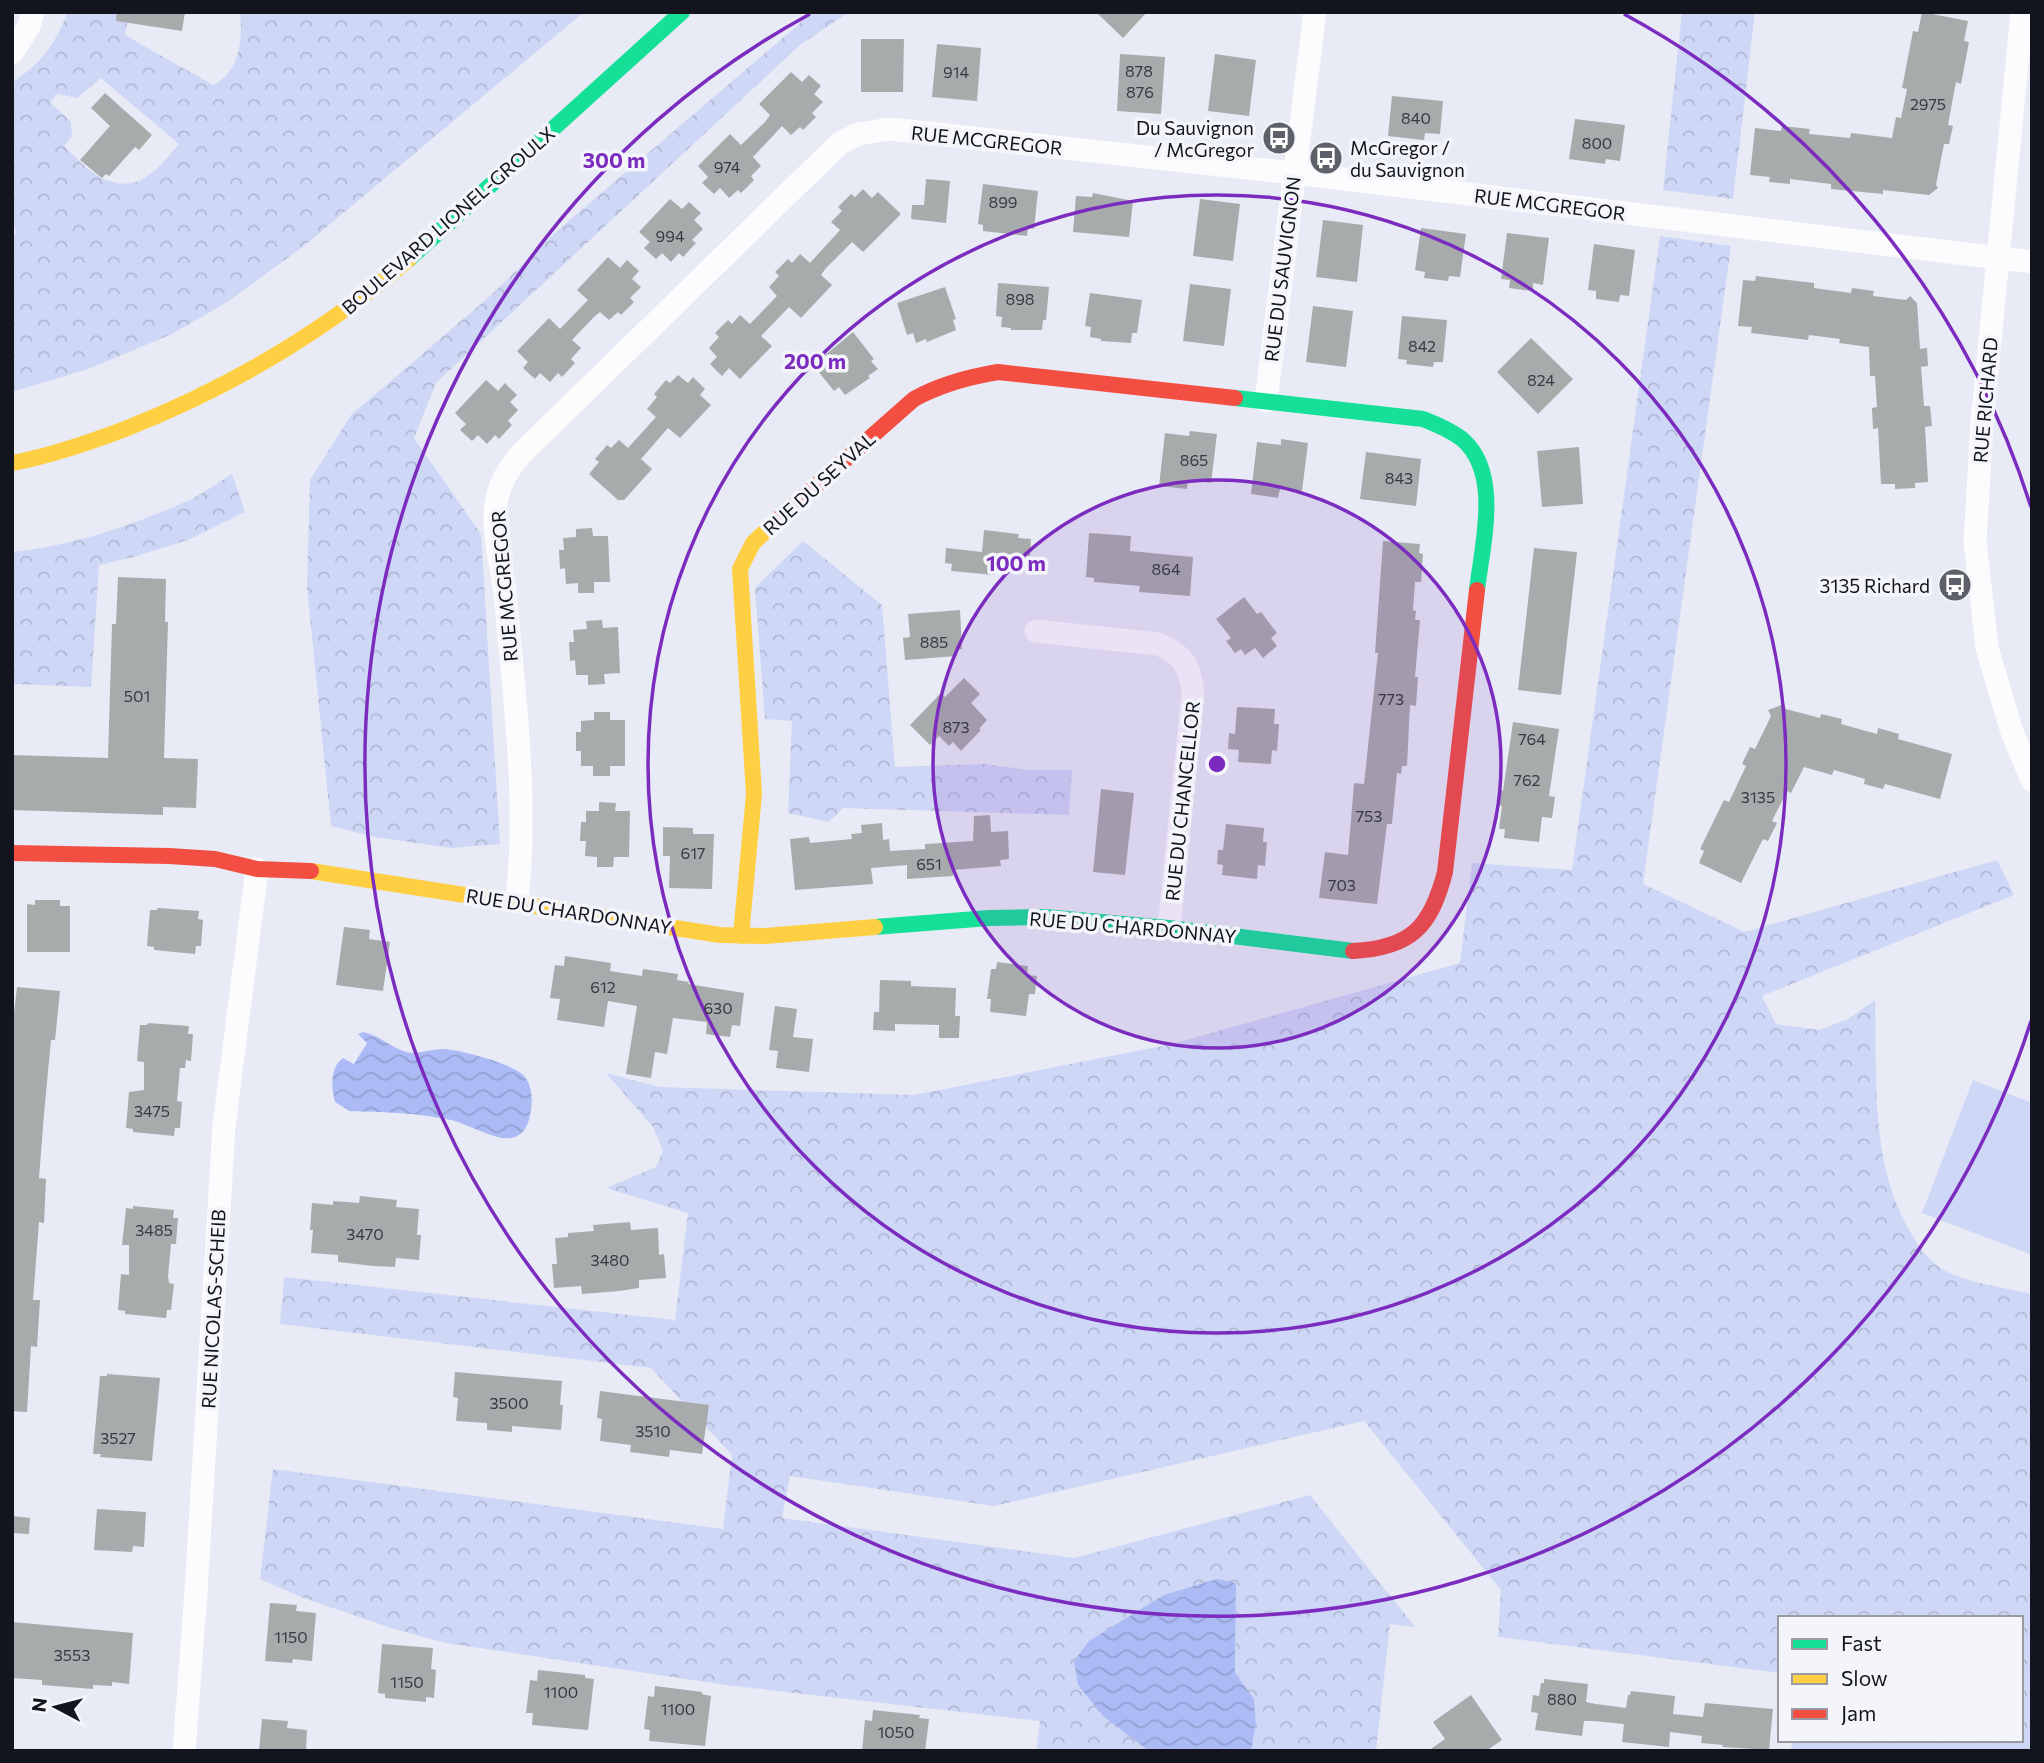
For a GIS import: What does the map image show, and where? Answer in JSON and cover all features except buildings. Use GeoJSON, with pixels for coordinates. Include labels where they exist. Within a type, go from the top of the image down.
{"type":"FeatureCollection","features":[{"type":"Feature","properties":{"kind":"street"},"geometry":{"type":"LineString","coordinates":[[12,53],[29,26],[33,12]]}},
{"type":"Feature","properties":{"kind":"street","name":"BOULEVARD LIONEL-GROULX"},"geometry":{"type":"LineString","coordinates":[[12,463],[78,447],[200,398],[310,335],[407,259],[682,12]]}},
{"type":"Feature","properties":{"kind":"street","name":"BOULEVARD LIONEL-GROULX"},"geometry":{"type":"LineString","coordinates":[[639,53],[695,12]]}},
{"type":"Feature","properties":{"kind":"street","name":"RUE DU SAUVIGNON"},"geometry":{"type":"LineString","coordinates":[[1266,401],[1315,12]]}},
{"type":"Feature","properties":{"kind":"street","name":"RUE RICHARD"},"geometry":{"type":"LineString","coordinates":[[2022,12],[1983,423],[1975,542],[1987,648],[2011,732],[2032,780]]}},
{"type":"Feature","properties":{"kind":"street","name":"RUE MCGREGOR"},"geometry":{"type":"LineString","coordinates":[[517,901],[522,854],[522,781],[505,581],[496,540],[495,514],[500,482],[509,468],[533,443],[839,144],[858,134],[890,129],[1294,173],[2032,262]]}},
{"type":"Feature","properties":{"kind":"street","name":"RUE DU SEYVAL"},"geometry":{"type":"LineString","coordinates":[[741,936],[754,794],[740,569],[753,543],[795,502],[914,399],[938,386],[969,377],[998,373],[1266,401]]}},
{"type":"Feature","properties":{"kind":"street","name":"RUE DU CHARDONNAY"},"geometry":{"type":"LineString","coordinates":[[12,853],[215,859],[257,869],[301,869],[517,901],[692,931],[741,936],[1015,917],[1073,919],[1169,928],[1345,951],[1378,949],[1405,940],[1426,924],[1436,908],[1445,872],[1486,525],[1486,478],[1478,458],[1464,439],[1447,428],[1423,419],[1266,401]]}},
{"type":"Feature","properties":{"kind":"street","name":"RUE DU CHANCELLOR"},"geometry":{"type":"LineString","coordinates":[[1036,631],[1158,643],[1183,660],[1190,673],[1193,694],[1169,928]]}},
{"type":"Feature","properties":{"kind":"street","name":"RUE NICOLAS-SCHEIB"},"geometry":{"type":"LineString","coordinates":[[184,1751],[224,1126],[257,869]]}},
{"type":"Feature","properties":{"kind":"green space"},"geometry":{"type":"Polygon","coordinates":[[[68,12],[129,12],[125,35],[213,85],[229,72],[238,54],[240,12],[584,12],[305,245],[229,301],[172,334],[88,369],[12,392],[12,236],[16,233],[12,218],[12,83],[46,53],[68,12]],[[101,78],[77,98],[57,94],[50,102],[71,122],[72,136],[64,146],[92,172],[115,183],[126,184],[146,177],[164,162],[179,144],[101,78]]]}},
{"type":"Feature","properties":{"kind":"green space"},"geometry":{"type":"Polygon","coordinates":[[[813,12],[849,12],[800,45],[436,383],[414,438],[481,534],[500,844],[451,848],[375,837],[331,826],[307,587],[310,480],[351,415],[488,298],[557,231],[813,12]]]}},
{"type":"Feature","properties":{"kind":"green space"},"geometry":{"type":"Polygon","coordinates":[[[1682,12],[1755,12],[1733,199],[1663,190],[1682,12]]]}},
{"type":"Feature","properties":{"kind":"green space"},"geometry":{"type":"Polygon","coordinates":[[[1660,236],[1731,246],[1643,884],[1745,932],[1997,860],[2014,895],[1762,996],[1776,1024],[1819,1030],[1848,1019],[1875,1000],[1879,1124],[1890,1184],[1900,1213],[1915,1240],[1931,1261],[1940,1267],[1976,1282],[2032,1294],[2032,1751],[1791,1751],[1792,1742],[2023,1742],[2023,1616],[1778,1616],[1778,1673],[1498,1637],[1501,1590],[1364,1421],[994,1506],[790,1476],[782,1518],[1074,1558],[1310,1495],[1415,1627],[1390,1624],[1376,1751],[1251,1751],[1256,1724],[1254,1700],[1235,1673],[1236,1584],[1104,1717],[1149,1751],[1036,1751],[1040,1721],[726,1685],[446,1643],[394,1629],[301,1597],[260,1579],[273,1469],[723,1529],[732,1455],[651,1368],[280,1324],[284,1277],[675,1320],[688,1213],[606,1188],[656,1167],[663,1151],[653,1127],[606,1073],[659,1087],[914,1095],[1172,1044],[1460,963],[1472,863],[1572,870],[1660,236]]]}},
{"type":"Feature","properties":{"kind":"green space"},"geometry":{"type":"Polygon","coordinates":[[[232,474],[245,512],[188,540],[99,565],[91,687],[12,684],[12,552],[78,540],[122,527],[191,499],[232,474]]]}},
{"type":"Feature","properties":{"kind":"green space"},"geometry":{"type":"Polygon","coordinates":[[[803,541],[882,605],[895,767],[984,764],[1029,770],[1072,770],[1069,815],[843,808],[829,822],[788,813],[792,721],[765,719],[755,588],[803,541]]]}},
{"type":"Feature","properties":{"kind":"green space"},"geometry":{"type":"Polygon","coordinates":[[[1973,1080],[2032,1103],[2032,1255],[1922,1213],[1973,1080]]]}},
{"type":"Feature","properties":{"kind":"water"},"geometry":{"type":"Polygon","coordinates":[[[363,1032],[406,1052],[450,1050],[485,1058],[517,1071],[526,1079],[531,1094],[531,1110],[526,1127],[519,1135],[505,1138],[439,1118],[350,1111],[335,1102],[333,1078],[336,1067],[343,1058],[354,1064],[367,1043],[358,1034],[363,1032]]]}},
{"type":"Feature","properties":{"kind":"water"},"geometry":{"type":"Polygon","coordinates":[[[1217,1579],[1236,1583],[1235,1673],[1254,1699],[1256,1724],[1251,1751],[1149,1751],[1104,1717],[1078,1685],[1074,1661],[1089,1641],[1164,1595],[1217,1579]]]}},
{"type":"Feature","properties":{"kind":"traffic: fast"},"geometry":{"type":"LineString","coordinates":[[409,259],[682,12]]}},
{"type":"Feature","properties":{"kind":"traffic: fast"},"geometry":{"type":"LineString","coordinates":[[1235,398],[1423,419],[1462,439],[1474,453],[1486,490],[1485,531],[1477,590]]}},
{"type":"Feature","properties":{"kind":"traffic: fast"},"geometry":{"type":"LineString","coordinates":[[875,927],[989,918],[1044,917],[1169,928],[1353,951]]}},
{"type":"Feature","properties":{"kind":"traffic: slow"},"geometry":{"type":"LineString","coordinates":[[12,463],[55,453],[125,429],[238,376],[343,311],[409,259]]}},
{"type":"Feature","properties":{"kind":"traffic: slow"},"geometry":{"type":"LineString","coordinates":[[741,936],[754,794],[740,569],[753,543],[777,520]]}},
{"type":"Feature","properties":{"kind":"traffic: slow"},"geometry":{"type":"LineString","coordinates":[[311,871],[720,935],[765,936],[875,927]]}},
{"type":"Feature","properties":{"kind":"traffic: jam"},"geometry":{"type":"LineString","coordinates":[[777,520],[914,399],[965,379],[998,372],[1235,398]]}},
{"type":"Feature","properties":{"kind":"traffic: jam"},"geometry":{"type":"LineString","coordinates":[[1353,951],[1390,945],[1416,931],[1433,907],[1439,891],[1445,872],[1477,590]]}},
{"type":"Feature","properties":{"kind":"traffic: jam"},"geometry":{"type":"LineString","coordinates":[[12,853],[169,856],[215,859],[257,869],[311,871]]}},
{"type":"Feature","properties":{"kind":"place","name":"Du Sauvignon / McGregor"},"geometry":{"type":"Point","coordinates":[1279,138]}},
{"type":"Feature","properties":{"kind":"place","name":"McGregor / du Sauvignon"},"geometry":{"type":"Point","coordinates":[1326,158]}},
{"type":"Feature","properties":{"kind":"place","name":"3135 Richard"},"geometry":{"type":"Point","coordinates":[1955,585]}}]}
